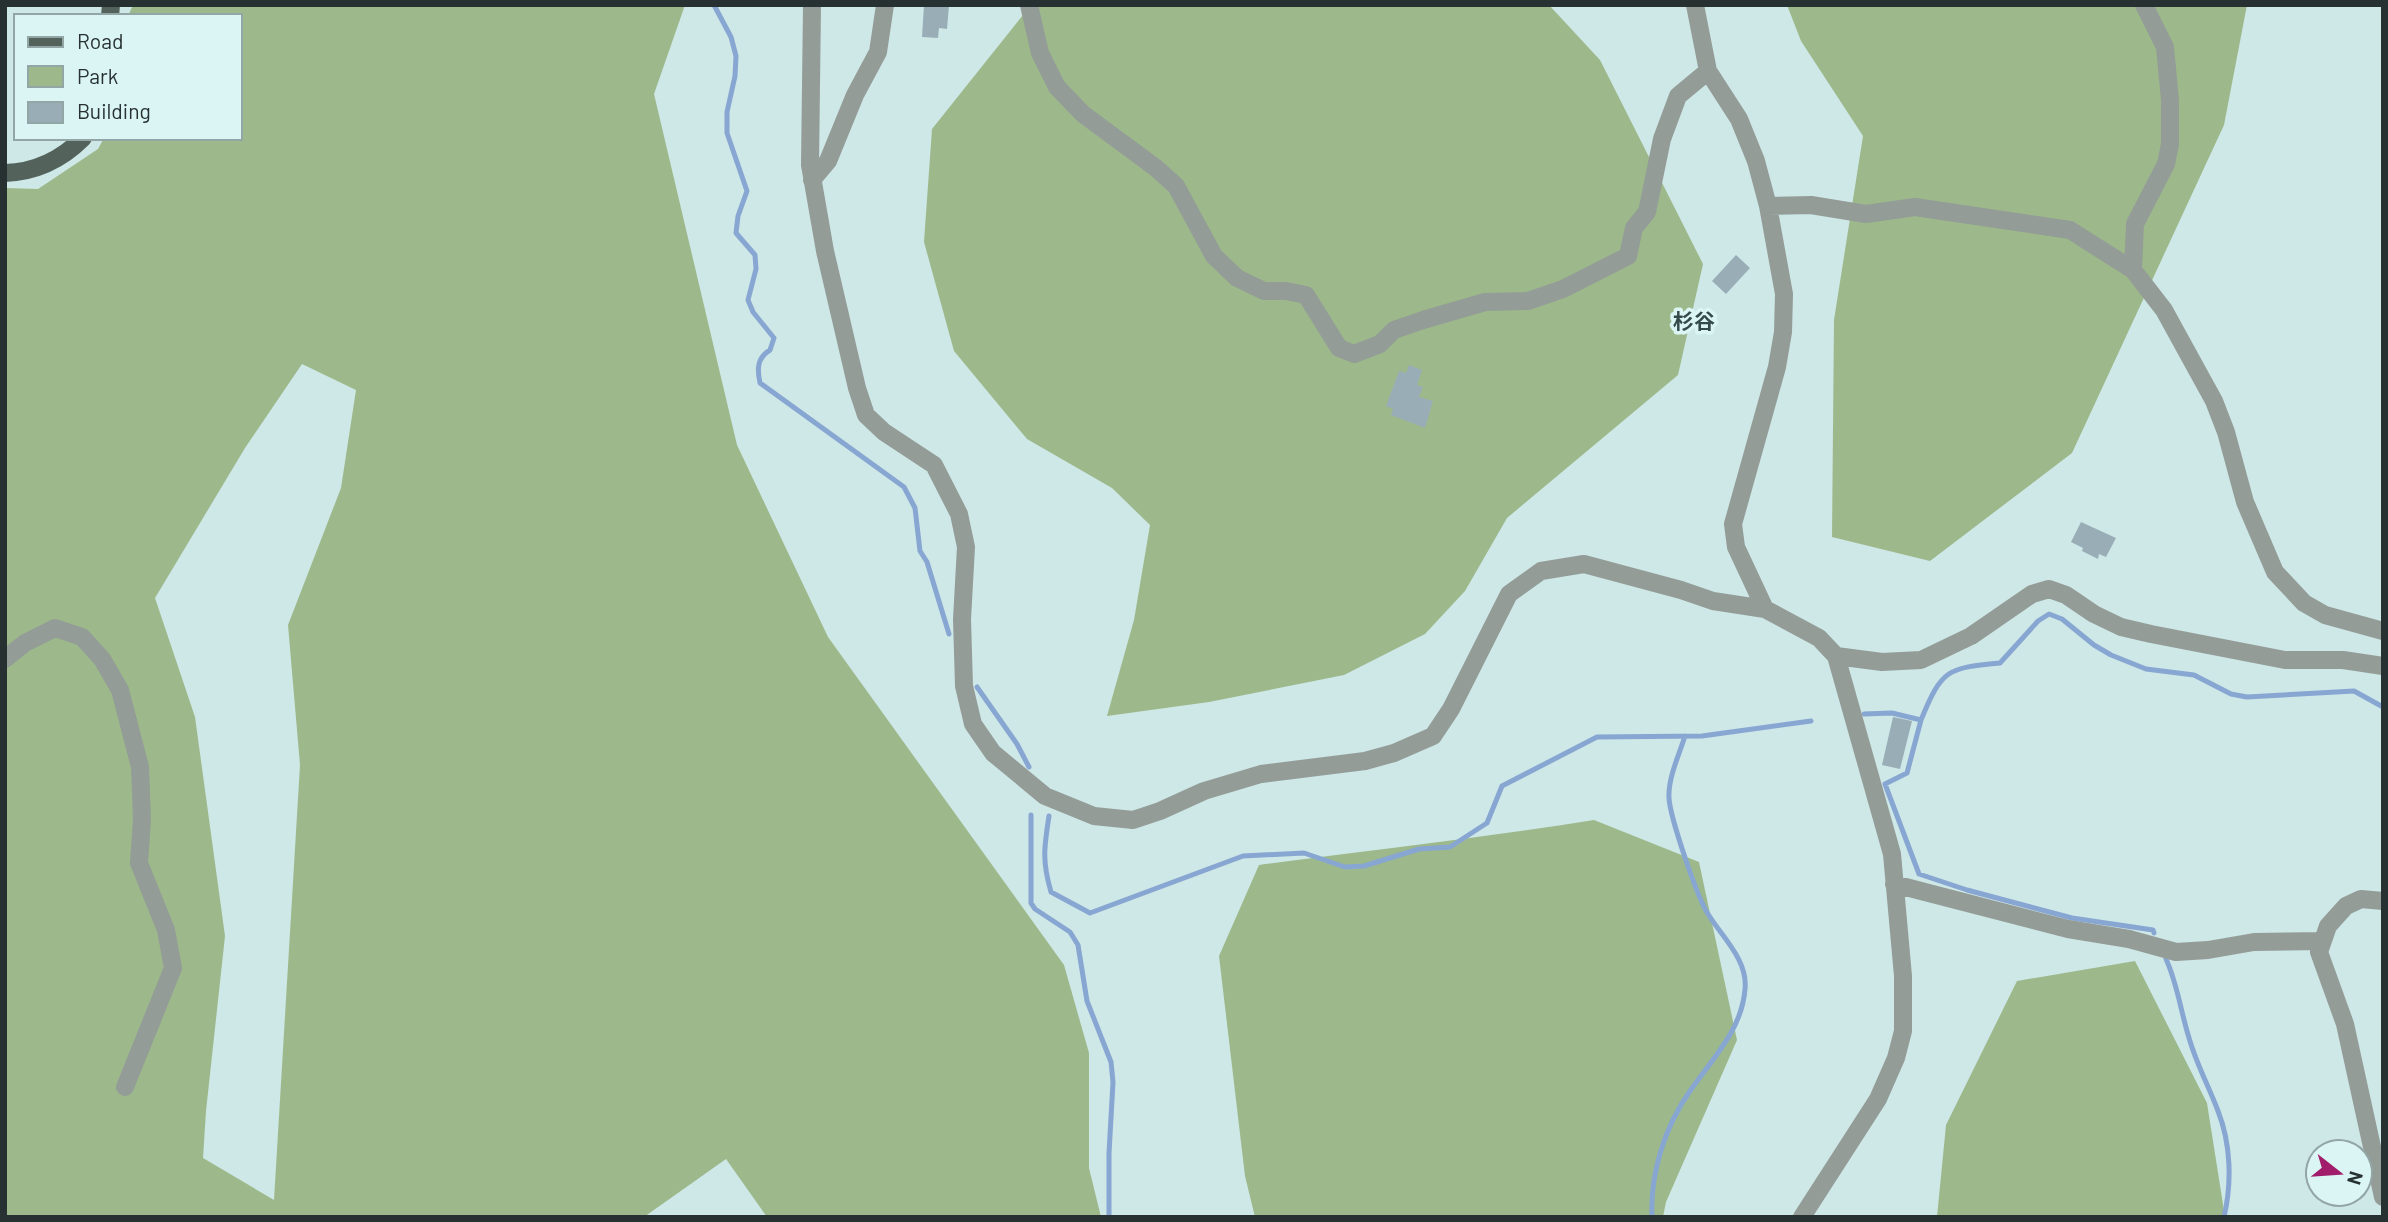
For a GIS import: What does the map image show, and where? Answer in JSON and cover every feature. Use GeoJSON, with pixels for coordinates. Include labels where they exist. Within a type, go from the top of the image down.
{"type":"FeatureCollection","features":[{"type":"Feature","properties":{"kind":"main road"},"geometry":{"type":"LineString","coordinates":[[5,173],[38,169],[71,150],[81,140]]}},
{"type":"Feature","properties":{"kind":"street"},"geometry":{"type":"LineString","coordinates":[[812,5],[810,165],[845,341],[866,415],[884,432],[934,465],[959,514],[966,547],[962,619],[964,686],[972,724],[993,753],[1045,796],[1094,816],[1133,820],[1204,791],[1261,774],[1366,761],[1394,753],[1433,736],[1451,709],[1509,594],[1541,571],[1584,564],[1713,601],[1765,609],[1819,638],[1836,656],[1892,854],[1903,976],[1903,1031],[1896,1058],[1878,1099],[1802,1217]]}},
{"type":"Feature","properties":{"kind":"street"},"geometry":{"type":"LineString","coordinates":[[812,180],[828,161],[855,95],[878,52],[885,5]]}},
{"type":"Feature","properties":{"kind":"street"},"geometry":{"type":"LineString","coordinates":[[1029,5],[1040,53],[1057,87],[1083,114],[1176,186],[1214,256],[1237,278],[1264,291],[1306,295],[1339,348],[1353,354],[1380,344],[1394,330],[1423,320],[1485,302],[1528,301],[1563,289],[1628,256],[1634,228],[1647,212],[1662,139],[1678,96],[1708,71]]}},
{"type":"Feature","properties":{"kind":"street"},"geometry":{"type":"LineString","coordinates":[[1695,5],[1708,71],[1739,119],[1748,139],[1768,206],[1784,294],[1783,332],[1777,367],[1733,524],[1736,547],[1765,609]]}},
{"type":"Feature","properties":{"kind":"street"},"geometry":{"type":"LineString","coordinates":[[2133,271],[2135,224],[2166,164],[2170,144],[2170,100],[2165,47],[2144,5]]}},
{"type":"Feature","properties":{"kind":"street"},"geometry":{"type":"LineString","coordinates":[[1768,206],[1811,205],[1866,214],[1915,207],[2070,230],[2133,271],[2164,310],[2214,401],[2226,432],[2245,502],[2275,572],[2304,603],[2325,615],[2383,631]]}},
{"type":"Feature","properties":{"kind":"street"},"geometry":{"type":"LineString","coordinates":[[1836,656],[1882,662],[1921,660],[1971,636],[2032,594],[2049,589],[2066,595],[2094,614],[2121,627],[2141,632],[2285,660],[2343,660],[2383,666]]}},
{"type":"Feature","properties":{"kind":"street"},"geometry":{"type":"LineString","coordinates":[[5,659],[25,643],[55,628],[82,637],[102,659],[120,690],[140,767],[142,819],[139,863],[166,930],[173,968],[125,1087]]}},
{"type":"Feature","properties":{"kind":"street"},"geometry":{"type":"LineString","coordinates":[[1894,884],[2068,929],[2129,939],[2176,952],[2254,942],[2323,942]]}},
{"type":"Feature","properties":{"kind":"street"},"geometry":{"type":"LineString","coordinates":[[2383,901],[2361,899],[2346,906],[2328,926],[2319,952],[2345,1024],[2383,1197]]}},
{"type":"Feature","properties":{"kind":"green space"},"geometry":{"type":"Polygon","coordinates":[[[133,5],[685,5],[654,94],[737,445],[828,637],[1064,965],[1089,1053],[1089,1168],[1101,1217],[767,1217],[726,1159],[644,1217],[5,1217],[5,188],[38,189],[98,149],[103,140],[242,140],[242,14],[129,14],[133,5]],[[302,364],[245,448],[155,598],[195,717],[225,936],[203,1158],[274,1200],[300,765],[288,625],[341,488],[356,390],[302,364]]]}},
{"type":"Feature","properties":{"kind":"green space"},"geometry":{"type":"Polygon","coordinates":[[[1031,5],[1549,5],[1600,60],[1703,264],[1678,375],[1507,518],[1465,591],[1425,634],[1344,675],[1209,702],[1107,716],[1134,620],[1150,525],[1112,488],[1027,439],[954,351],[924,242],[932,129],[1031,5]]]}},
{"type":"Feature","properties":{"kind":"green space"},"geometry":{"type":"Polygon","coordinates":[[[1787,5],[2247,5],[2224,125],[2072,453],[1930,561],[1832,537],[1834,320],[1863,136],[1801,41],[1787,5]]]}},
{"type":"Feature","properties":{"kind":"green space"},"geometry":{"type":"Polygon","coordinates":[[[1594,820],[1699,862],[1737,1040],[1666,1202],[1663,1217],[1255,1217],[1245,1176],[1219,956],[1259,865],[1594,820]]]}},
{"type":"Feature","properties":{"kind":"green space"},"geometry":{"type":"Polygon","coordinates":[[[2135,961],[2207,1103],[2225,1217],[1937,1217],[1946,1125],[2017,981],[2135,961]]]}},
{"type":"Feature","properties":{"kind":"building"},"geometry":{"type":"Polygon","coordinates":[[[924,5],[949,5],[947,29],[939,28],[938,38],[922,37],[924,5]]]}},
{"type":"Feature","properties":{"kind":"building"},"geometry":{"type":"Polygon","coordinates":[[[1736,255],[1750,268],[1726,294],[1712,281],[1736,255]]]}},
{"type":"Feature","properties":{"kind":"building"},"geometry":{"type":"Polygon","coordinates":[[[1409,365],[1422,370],[1417,385],[1423,387],[1419,397],[1433,401],[1425,428],[1391,415],[1393,409],[1386,406],[1399,371],[1406,373],[1409,365]]]}},
{"type":"Feature","properties":{"kind":"building"},"geometry":{"type":"Polygon","coordinates":[[[2081,522],[2116,538],[2106,557],[2099,554],[2098,559],[2071,542],[2081,522]]]}},
{"type":"Feature","properties":{"kind":"building"},"geometry":{"type":"Polygon","coordinates":[[[1893,717],[1912,721],[1900,769],[1882,765],[1893,717]]]}},
{"type":"Feature","properties":{"kind":"waterway"},"geometry":{"type":"LineString","coordinates":[[714,5],[731,37],[736,56],[735,76],[727,112],[727,133],[747,191],[738,216],[736,233],[755,255],[756,269],[748,300],[753,312],[774,338],[770,350],[759,364],[760,383],[904,487],[915,508],[920,551],[927,562],[949,634]]}},
{"type":"Feature","properties":{"kind":"waterway"},"geometry":{"type":"LineString","coordinates":[[1864,714],[1892,713],[1921,720],[1935,690],[1949,674],[1968,667],[2000,663],[2038,621],[2049,614],[2062,619],[2111,655],[2146,669],[2194,675],[2231,694],[2247,697],[2354,691],[2383,707]]}},
{"type":"Feature","properties":{"kind":"waterway"},"geometry":{"type":"LineString","coordinates":[[977,687],[1017,744],[1029,767]]}},
{"type":"Feature","properties":{"kind":"waterway"},"geometry":{"type":"LineString","coordinates":[[1921,720],[1907,773],[1885,784],[1919,874],[1967,890],[2072,918],[2153,930],[2154,933]]}},
{"type":"Feature","properties":{"kind":"waterway"},"geometry":{"type":"LineString","coordinates":[[1049,816],[1045,854],[1051,892],[1090,913],[1243,856],[1304,853],[1345,867],[1364,866],[1419,849],[1450,847],[1487,823],[1502,786],[1597,737],[1702,736],[1811,721]]}},
{"type":"Feature","properties":{"kind":"waterway"},"geometry":{"type":"LineString","coordinates":[[1652,1217],[1654,1184],[1666,1135],[1681,1105],[1732,1031],[1743,1004],[1745,989],[1745,978],[1738,959],[1708,914],[1697,891],[1671,808],[1670,783],[1685,736]]}},
{"type":"Feature","properties":{"kind":"waterway"},"geometry":{"type":"LineString","coordinates":[[1031,815],[1031,903],[1035,909],[1070,932],[1078,945],[1087,1001],[1111,1062],[1113,1082],[1109,1217]]}},
{"type":"Feature","properties":{"kind":"waterway"},"geometry":{"type":"LineString","coordinates":[[2166,959],[2193,1050],[2226,1137],[2229,1177],[2224,1217]]}},
{"type":"Feature","properties":{"kind":"district","name":"杉谷"},"geometry":{"type":"Point","coordinates":[1694,322]}}]}
